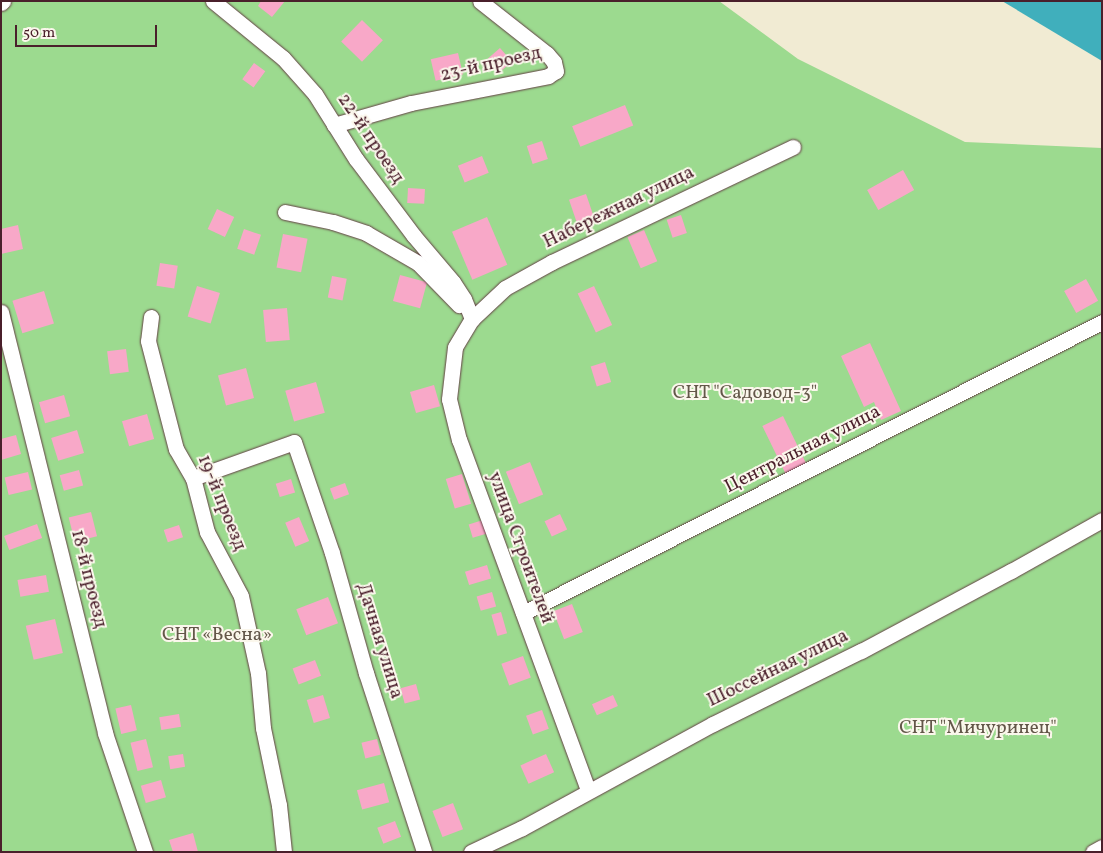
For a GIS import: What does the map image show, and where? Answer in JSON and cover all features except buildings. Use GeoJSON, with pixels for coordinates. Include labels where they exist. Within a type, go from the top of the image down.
{"type":"FeatureCollection","features":[{"type":"Feature","properties":{"kind":"street","name":"22-й проезд"},"geometry":{"type":"LineString","coordinates":[[212,1],[283,58],[315,94],[356,159],[408,228],[453,282],[464,299],[472,319]]}},
{"type":"Feature","properties":{"kind":"street","name":"23-й проезд"},"geometry":{"type":"LineString","coordinates":[[334,125],[411,103],[548,76],[556,70],[554,62],[547,54],[480,1]]}},
{"type":"Feature","properties":{"kind":"street","name":"Набережная улица"},"geometry":{"type":"LineString","coordinates":[[472,319],[505,288],[552,262],[793,147]]}},
{"type":"Feature","properties":{"kind":"street"},"geometry":{"type":"LineString","coordinates":[[285,212],[366,233],[395,249],[418,264],[472,319]]}},
{"type":"Feature","properties":{"kind":"street","name":"18-й проезд"},"geometry":{"type":"LineString","coordinates":[[1,312],[105,732],[145,852]]}},
{"type":"Feature","properties":{"kind":"street","name":"19-й проезд"},"geometry":{"type":"LineString","coordinates":[[151,317],[148,341],[176,449],[193,478],[207,532],[241,596],[258,673],[263,728],[279,805],[284,852]]}},
{"type":"Feature","properties":{"kind":"street","name":"улица Строителей"},"geometry":{"type":"LineString","coordinates":[[472,319],[455,347],[449,399],[459,440],[588,790]]}},
{"type":"Feature","properties":{"kind":"street","name":"Центральная улица"},"geometry":{"type":"LineString","coordinates":[[523,613],[1102,322]]}},
{"type":"Feature","properties":{"kind":"street","name":"Дачная улица"},"geometry":{"type":"LineString","coordinates":[[193,478],[294,442],[332,553],[366,673],[424,852]]}},
{"type":"Feature","properties":{"kind":"street","name":"Шоссейная улица"},"geometry":{"type":"LineString","coordinates":[[471,852],[522,828],[588,790],[1003,576],[1102,520]]}},
{"type":"Feature","properties":{"kind":"street"},"geometry":{"type":"LineString","coordinates":[[1094,852],[1102,847]]}},
{"type":"Feature","properties":{"kind":"green space"},"geometry":{"type":"Polygon","coordinates":[[[1,1],[719,1],[798,59],[965,142],[1102,148],[1102,852],[1,852],[1,1]]]}},
{"type":"Feature","properties":{"kind":"water"},"geometry":{"type":"Polygon","coordinates":[[[1002,1],[1102,1],[1102,61],[1002,1]]]}},
{"type":"Feature","properties":{"kind":"park label","name":"СНТ \"Садовод-3\""},"geometry":{"type":"Point","coordinates":[745,394]}},
{"type":"Feature","properties":{"kind":"park label","name":"СНТ «Весна»"},"geometry":{"type":"Point","coordinates":[217,636]}},
{"type":"Feature","properties":{"kind":"park label","name":"СНТ \"Мичуринец\""},"geometry":{"type":"Point","coordinates":[978,729]}}]}
